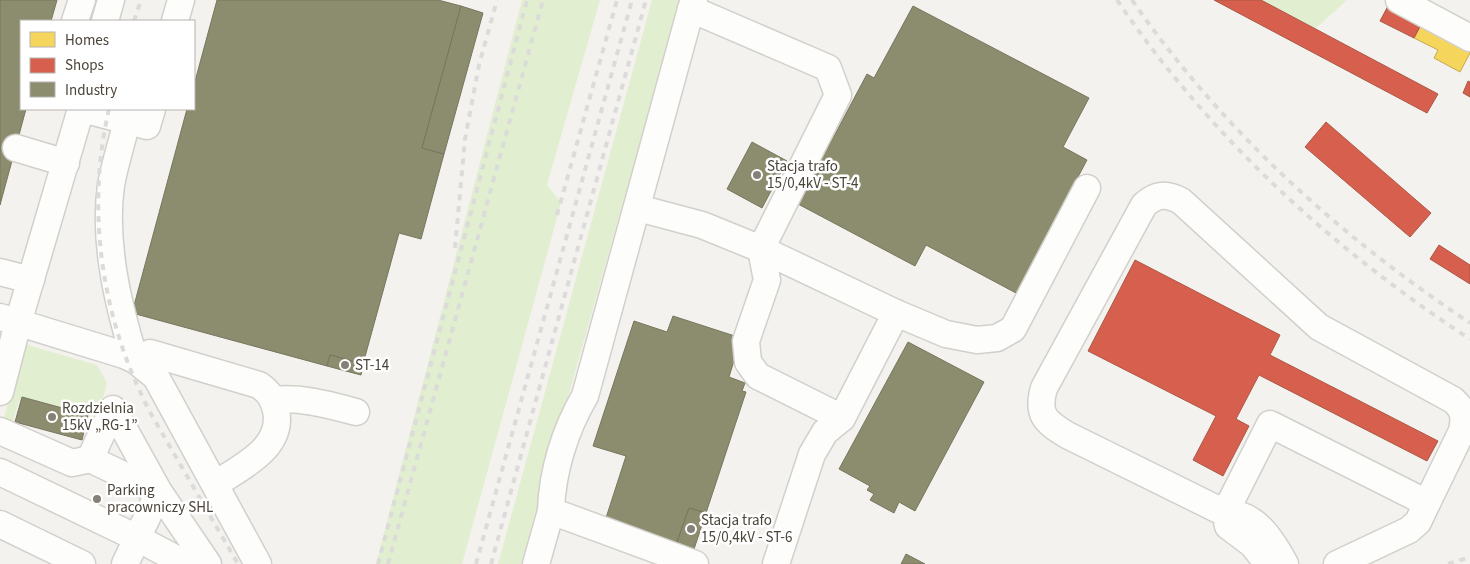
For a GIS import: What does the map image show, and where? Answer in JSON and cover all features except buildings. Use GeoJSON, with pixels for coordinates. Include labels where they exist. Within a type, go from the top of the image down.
{"type":"FeatureCollection","features":[{"type":"Feature","properties":{"kind":"lane"},"geometry":{"type":"LineString","coordinates":[[75,20],[82,0]]}},
{"type":"Feature","properties":{"kind":"lane"},"geometry":{"type":"LineString","coordinates":[[105,20],[111,0]]}},
{"type":"Feature","properties":{"kind":"lane"},"geometry":{"type":"LineString","coordinates":[[176,20],[181,0]]}},
{"type":"Feature","properties":{"kind":"lane"},"geometry":{"type":"LineString","coordinates":[[1399,0],[1470,38]]}},
{"type":"Feature","properties":{"kind":"lane"},"geometry":{"type":"LineString","coordinates":[[536,564],[551,511],[552,488],[572,419],[585,396],[693,4],[828,68],[838,95],[762,249],[767,280],[746,341],[748,362],[758,376],[842,418]]}},
{"type":"Feature","properties":{"kind":"lane"},"geometry":{"type":"LineString","coordinates":[[0,392],[9,320],[31,280],[81,110]]}},
{"type":"Feature","properties":{"kind":"lane"},"geometry":{"type":"LineString","coordinates":[[85,110],[148,126],[152,110]]}},
{"type":"Feature","properties":{"kind":"lane"},"geometry":{"type":"LineString","coordinates":[[127,121],[112,184],[109,219],[117,290],[135,360]]}},
{"type":"Feature","properties":{"kind":"lane"},"geometry":{"type":"LineString","coordinates":[[16,148],[66,163]]}},
{"type":"Feature","properties":{"kind":"lane"},"geometry":{"type":"LineString","coordinates":[[638,208],[702,225],[762,249],[896,313],[946,334],[977,340],[997,338],[1013,329],[1088,188]]}},
{"type":"Feature","properties":{"kind":"lane"},"geometry":{"type":"LineString","coordinates":[[1285,564],[1268,536],[1258,526],[1238,512],[1225,513],[1067,435],[1050,424],[1042,414],[1039,402],[1044,388],[1144,204],[1151,198],[1170,195],[1180,201],[1319,327],[1453,400],[1461,408],[1464,419],[1462,431],[1418,522],[1409,530],[1337,564]]}},
{"type":"Feature","properties":{"kind":"lane"},"geometry":{"type":"LineString","coordinates":[[0,272],[31,280]]}},
{"type":"Feature","properties":{"kind":"lane"},"geometry":{"type":"LineString","coordinates":[[776,564],[812,454],[825,432],[842,418],[896,313]]}},
{"type":"Feature","properties":{"kind":"lane"},"geometry":{"type":"LineString","coordinates":[[9,320],[135,360],[156,377],[258,564]]}},
{"type":"Feature","properties":{"kind":"lane"},"geometry":{"type":"LineString","coordinates":[[135,360],[142,354],[150,353],[259,385],[269,392],[274,400],[277,426],[274,436],[268,446],[216,484]]}},
{"type":"Feature","properties":{"kind":"lane"},"geometry":{"type":"LineString","coordinates":[[274,400],[289,398],[317,402],[356,412]]}},
{"type":"Feature","properties":{"kind":"lane"},"geometry":{"type":"LineString","coordinates":[[90,459],[113,409],[158,492],[208,564]]}},
{"type":"Feature","properties":{"kind":"lane"},"geometry":{"type":"LineString","coordinates":[[1268,564],[1252,544],[1228,526],[1225,513],[1270,424],[1427,503]]}},
{"type":"Feature","properties":{"kind":"lane"},"geometry":{"type":"LineString","coordinates":[[0,431],[72,463],[90,459],[158,492]]}},
{"type":"Feature","properties":{"kind":"lane"},"geometry":{"type":"LineString","coordinates":[[0,472],[137,538],[186,564]]}},
{"type":"Feature","properties":{"kind":"lane"},"geometry":{"type":"LineString","coordinates":[[125,564],[158,492]]}},
{"type":"Feature","properties":{"kind":"lane"},"geometry":{"type":"LineString","coordinates":[[551,511],[695,564]]}},
{"type":"Feature","properties":{"kind":"lane"},"geometry":{"type":"LineString","coordinates":[[0,524],[82,564]]}},
{"type":"Feature","properties":{"kind":"green space"},"geometry":{"type":"Polygon","coordinates":[[[522,0],[600,0],[547,185],[561,203],[462,564],[376,564],[522,0]]]}},
{"type":"Feature","properties":{"kind":"green space"},"geometry":{"type":"Polygon","coordinates":[[[652,0],[680,0],[521,564],[498,564],[652,0]]]}},
{"type":"Feature","properties":{"kind":"green space"},"geometry":{"type":"Polygon","coordinates":[[[1261,0],[1347,0],[1315,29],[1261,0]]]}},
{"type":"Feature","properties":{"kind":"green space"},"geometry":{"type":"Polygon","coordinates":[[[24,344],[97,365],[107,383],[99,413],[87,419],[19,401],[11,427],[2,425],[24,344]]]}},
{"type":"Feature","properties":{"kind":"railway"},"geometry":{"type":"LineString","coordinates":[[134,20],[141,0]]}},
{"type":"Feature","properties":{"kind":"railway"},"geometry":{"type":"LineString","coordinates":[[455,248],[465,139],[479,65],[497,0]]}},
{"type":"Feature","properties":{"kind":"railway"},"geometry":{"type":"LineString","coordinates":[[378,564],[527,0]]}},
{"type":"Feature","properties":{"kind":"railway"},"geometry":{"type":"LineString","coordinates":[[388,564],[543,0]]}},
{"type":"Feature","properties":{"kind":"railway"},"geometry":{"type":"LineString","coordinates":[[557,215],[617,0]]}},
{"type":"Feature","properties":{"kind":"railway"},"geometry":{"type":"LineString","coordinates":[[476,564],[632,0]]}},
{"type":"Feature","properties":{"kind":"railway"},"geometry":{"type":"LineString","coordinates":[[491,564],[646,0]]}},
{"type":"Feature","properties":{"kind":"railway"},"geometry":{"type":"LineString","coordinates":[[1117,0],[1153,50],[1192,98],[1233,144],[1277,187],[1322,228],[1370,267],[1470,339]]}},
{"type":"Feature","properties":{"kind":"railway"},"geometry":{"type":"LineString","coordinates":[[1132,0],[1167,48],[1204,93],[1286,178],[1329,217],[1375,254],[1470,323]]}},
{"type":"Feature","properties":{"kind":"railway"},"geometry":{"type":"LineString","coordinates":[[109,110],[102,148],[99,226],[110,304],[120,342],[151,414],[238,564]]}},
{"type":"Feature","properties":{"kind":"railway"},"geometry":{"type":"LineString","coordinates":[[1448,564],[1470,557]]}},
{"type":"Feature","properties":{"kind":"place","name":"Stacja trafo 15/0,4kV - ST-4"},"geometry":{"type":"Point","coordinates":[757,175]}},
{"type":"Feature","properties":{"kind":"place","name":"ST-14"},"geometry":{"type":"Point","coordinates":[345,365]}},
{"type":"Feature","properties":{"kind":"place","name":"Rozdzielnia 15kV „RG-1”"},"geometry":{"type":"Point","coordinates":[52,417]}},
{"type":"Feature","properties":{"kind":"place","name":"Parking pracowniczy SHL"},"geometry":{"type":"Point","coordinates":[97,499]}},
{"type":"Feature","properties":{"kind":"place","name":"Stacja trafo 15/0,4kV - ST-6"},"geometry":{"type":"Point","coordinates":[691,529]}}]}
